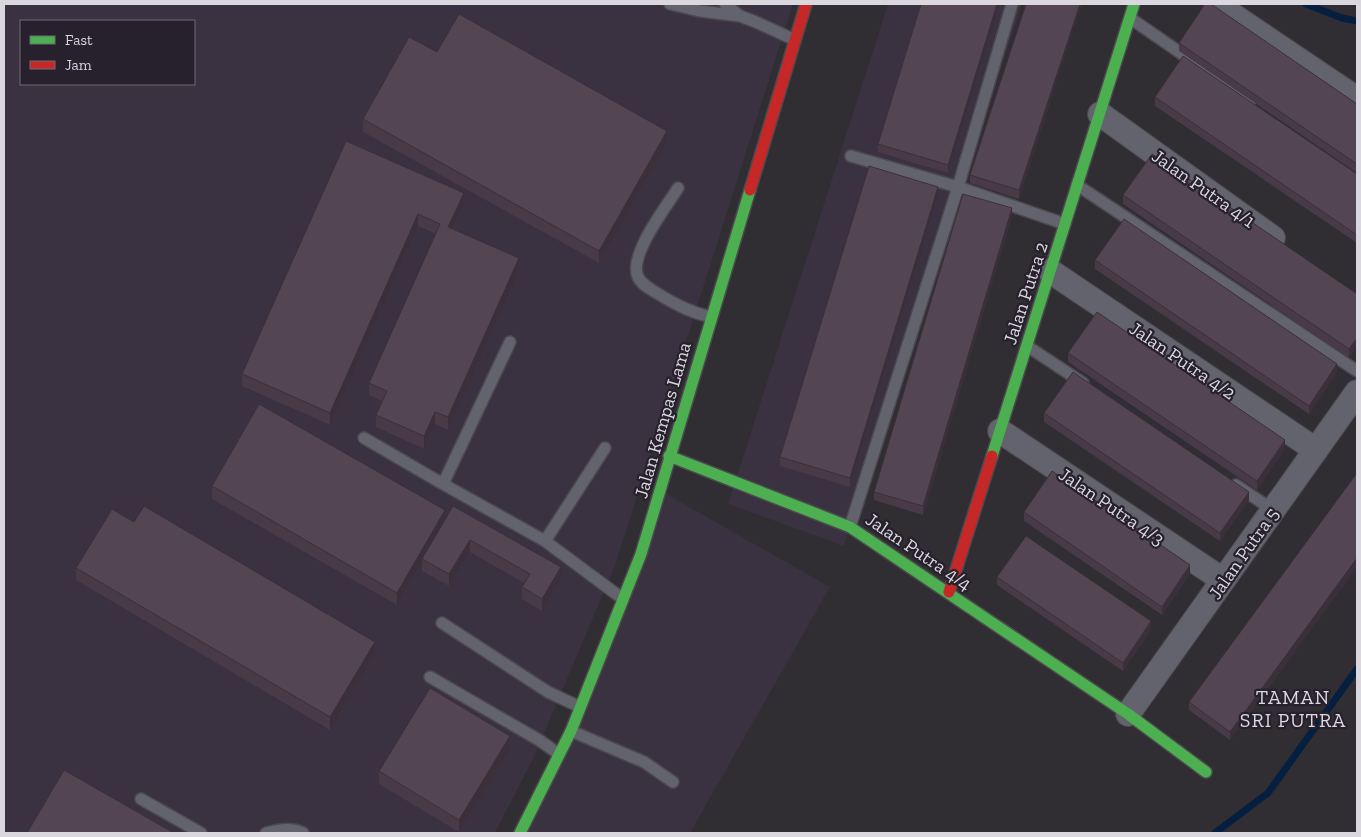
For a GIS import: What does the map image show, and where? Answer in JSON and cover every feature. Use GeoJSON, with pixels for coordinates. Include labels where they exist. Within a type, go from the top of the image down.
{"type":"FeatureCollection","features":[{"type":"Feature","properties":{"kind":"street","name":"Jalan Kempas Lama"},"geometry":{"type":"LineString","coordinates":[[520,833],[571,731],[642,554],[669,456],[806,4]]}},
{"type":"Feature","properties":{"kind":"street","name":"Jalan Putra 2"},"geometry":{"type":"LineString","coordinates":[[949,592],[1134,4]]}},
{"type":"Feature","properties":{"kind":"street"},"geometry":{"type":"LineString","coordinates":[[1216,4],[1357,99]]}},
{"type":"Feature","properties":{"kind":"street","name":"Jalan Putra 4/1"},"geometry":{"type":"LineString","coordinates":[[1100,114],[1293,252]]}},
{"type":"Feature","properties":{"kind":"street","name":"Jalan Putra 4/2"},"geometry":{"type":"LineString","coordinates":[[1050,271],[1316,450]]}},
{"type":"Feature","properties":{"kind":"street","name":"Jalan Putra 5"},"geometry":{"type":"LineString","coordinates":[[1128,714],[1316,450],[1353,406]]}},
{"type":"Feature","properties":{"kind":"street","name":"Jalan Putra 4/3"},"geometry":{"type":"LineString","coordinates":[[1000,431],[1223,580]]}},
{"type":"Feature","properties":{"kind":"street","name":"Jalan Putra 4/4"},"geometry":{"type":"LineString","coordinates":[[669,456],[850,527],[1128,714],[1206,772]]}},
{"type":"Feature","properties":{"kind":"lane"},"geometry":{"type":"LineString","coordinates":[[670,4],[700,11],[740,16],[795,40]]}},
{"type":"Feature","properties":{"kind":"lane"},"geometry":{"type":"LineString","coordinates":[[725,4],[740,16]]}},
{"type":"Feature","properties":{"kind":"lane"},"geometry":{"type":"LineString","coordinates":[[850,527],[958,188],[1012,4]]}},
{"type":"Feature","properties":{"kind":"lane"},"geometry":{"type":"LineString","coordinates":[[1130,18],[1260,109]]}},
{"type":"Feature","properties":{"kind":"lane"},"geometry":{"type":"LineString","coordinates":[[851,156],[958,188],[1065,224]]}},
{"type":"Feature","properties":{"kind":"lane"},"geometry":{"type":"LineString","coordinates":[[1078,184],[1357,371]]}},
{"type":"Feature","properties":{"kind":"lane"},"geometry":{"type":"LineString","coordinates":[[678,188],[644,243],[637,261],[638,276],[646,287],[694,314],[711,317]]}},
{"type":"Feature","properties":{"kind":"lane"},"geometry":{"type":"LineString","coordinates":[[443,484],[510,342]]}},
{"type":"Feature","properties":{"kind":"lane"},"geometry":{"type":"LineString","coordinates":[[1027,346],[1092,389]]}},
{"type":"Feature","properties":{"kind":"lane"},"geometry":{"type":"LineString","coordinates":[[364,438],[545,541],[624,599]]}},
{"type":"Feature","properties":{"kind":"lane"},"geometry":{"type":"LineString","coordinates":[[545,541],[605,448]]}},
{"type":"Feature","properties":{"kind":"lane"},"geometry":{"type":"LineString","coordinates":[[1224,477],[1274,510]]}},
{"type":"Feature","properties":{"kind":"lane"},"geometry":{"type":"LineString","coordinates":[[442,623],[548,692],[580,707]]}},
{"type":"Feature","properties":{"kind":"lane"},"geometry":{"type":"LineString","coordinates":[[430,677],[560,754]]}},
{"type":"Feature","properties":{"kind":"lane"},"geometry":{"type":"LineString","coordinates":[[571,731],[644,762],[673,782]]}},
{"type":"Feature","properties":{"kind":"lane"},"geometry":{"type":"LineString","coordinates":[[141,799],[201,833]]}},
{"type":"Feature","properties":{"kind":"lane"},"geometry":{"type":"LineString","coordinates":[[266,833],[280,829],[298,830],[303,833]]}},
{"type":"Feature","properties":{"kind":"shaded area"},"geometry":{"type":"Polygon","coordinates":[[[4,4],[793,4],[615,566],[534,757],[495,833],[4,833],[4,4]]]}},
{"type":"Feature","properties":{"kind":"shaded area"},"geometry":{"type":"Polygon","coordinates":[[[888,4],[1022,4],[844,546],[728,504],[888,4]]]}},
{"type":"Feature","properties":{"kind":"shaded area"},"geometry":{"type":"Polygon","coordinates":[[[663,492],[830,587],[690,833],[520,833],[663,492]]]}},
{"type":"Feature","properties":{"kind":"building"},"geometry":{"type":"Polygon","coordinates":[[[921,4],[997,4],[948,165],[878,144],[921,4]]]}},
{"type":"Feature","properties":{"kind":"building"},"geometry":{"type":"Polygon","coordinates":[[[1026,4],[1080,4],[1019,190],[970,175],[1026,4]]]}},
{"type":"Feature","properties":{"kind":"building"},"geometry":{"type":"Polygon","coordinates":[[[1205,4],[1211,4],[1357,104],[1357,164],[1179,43],[1205,4]]]}},
{"type":"Feature","properties":{"kind":"building"},"geometry":{"type":"Polygon","coordinates":[[[459,14],[667,131],[599,251],[363,119],[409,37],[437,52],[459,14]]]}},
{"type":"Feature","properties":{"kind":"building"},"geometry":{"type":"Polygon","coordinates":[[[1183,56],[1357,174],[1357,235],[1155,97],[1183,56]]]}},
{"type":"Feature","properties":{"kind":"building"},"geometry":{"type":"Polygon","coordinates":[[[346,141],[464,193],[448,227],[519,258],[448,417],[435,412],[424,436],[376,415],[387,391],[369,383],[440,224],[418,214],[330,413],[242,374],[346,141]]]}},
{"type":"Feature","properties":{"kind":"building"},"geometry":{"type":"Polygon","coordinates":[[[1152,154],[1357,294],[1357,338],[1349,349],[1123,195],[1152,154]]]}},
{"type":"Feature","properties":{"kind":"building"},"geometry":{"type":"Polygon","coordinates":[[[869,166],[938,187],[850,478],[780,457],[869,166]]]}},
{"type":"Feature","properties":{"kind":"building"},"geometry":{"type":"Polygon","coordinates":[[[963,194],[1012,208],[923,506],[874,492],[963,194]]]}},
{"type":"Feature","properties":{"kind":"building"},"geometry":{"type":"Polygon","coordinates":[[[1124,219],[1337,364],[1309,406],[1095,260],[1124,219]]]}},
{"type":"Feature","properties":{"kind":"building"},"geometry":{"type":"Polygon","coordinates":[[[1097,312],[1285,440],[1257,481],[1068,353],[1097,312]]]}},
{"type":"Feature","properties":{"kind":"building"},"geometry":{"type":"Polygon","coordinates":[[[1073,372],[1249,492],[1220,533],[1044,413],[1073,372]]]}},
{"type":"Feature","properties":{"kind":"building"},"geometry":{"type":"Polygon","coordinates":[[[259,404],[445,510],[397,593],[212,486],[259,404]]]}},
{"type":"Feature","properties":{"kind":"building"},"geometry":{"type":"Polygon","coordinates":[[[1052,471],[1190,565],[1162,607],[1024,512],[1052,471]]]}},
{"type":"Feature","properties":{"kind":"building"},"geometry":{"type":"Polygon","coordinates":[[[1357,473],[1357,558],[1230,732],[1189,702],[1357,473]]]}},
{"type":"Feature","properties":{"kind":"building"},"geometry":{"type":"Polygon","coordinates":[[[144,506],[375,642],[330,717],[76,568],[112,509],[134,522],[144,506]]]}},
{"type":"Feature","properties":{"kind":"building"},"geometry":{"type":"Polygon","coordinates":[[[453,506],[561,567],[542,599],[522,587],[530,574],[470,540],[449,574],[422,559],[453,506]]]}},
{"type":"Feature","properties":{"kind":"building"},"geometry":{"type":"Polygon","coordinates":[[[1026,536],[1151,621],[1123,663],[997,577],[1026,536]]]}},
{"type":"Feature","properties":{"kind":"building"},"geometry":{"type":"Polygon","coordinates":[[[430,688],[510,736],[459,820],[379,771],[430,688]]]}},
{"type":"Feature","properties":{"kind":"building"},"geometry":{"type":"Polygon","coordinates":[[[64,770],[174,833],[27,833],[64,770]]]}},
{"type":"Feature","properties":{"kind":"waterway"},"geometry":{"type":"LineString","coordinates":[[1306,4],[1342,18],[1357,21]]}},
{"type":"Feature","properties":{"kind":"waterway"},"geometry":{"type":"LineString","coordinates":[[1215,833],[1268,793],[1357,669]]}},
{"type":"Feature","properties":{"kind":"traffic: fast"},"geometry":{"type":"LineString","coordinates":[[992,456],[1134,4]]}},
{"type":"Feature","properties":{"kind":"traffic: fast"},"geometry":{"type":"LineString","coordinates":[[520,833],[571,731],[641,554],[750,190]]}},
{"type":"Feature","properties":{"kind":"traffic: fast"},"geometry":{"type":"LineString","coordinates":[[669,456],[850,527],[1128,714],[1206,772]]}},
{"type":"Feature","properties":{"kind":"traffic: jam"},"geometry":{"type":"LineString","coordinates":[[750,190],[806,4]]}},
{"type":"Feature","properties":{"kind":"traffic: jam"},"geometry":{"type":"LineString","coordinates":[[949,592],[992,456]]}},
{"type":"Feature","properties":{"kind":"district","name":"TAMAN SRI PUTRA"},"geometry":{"type":"Point","coordinates":[1293,708]}}]}
